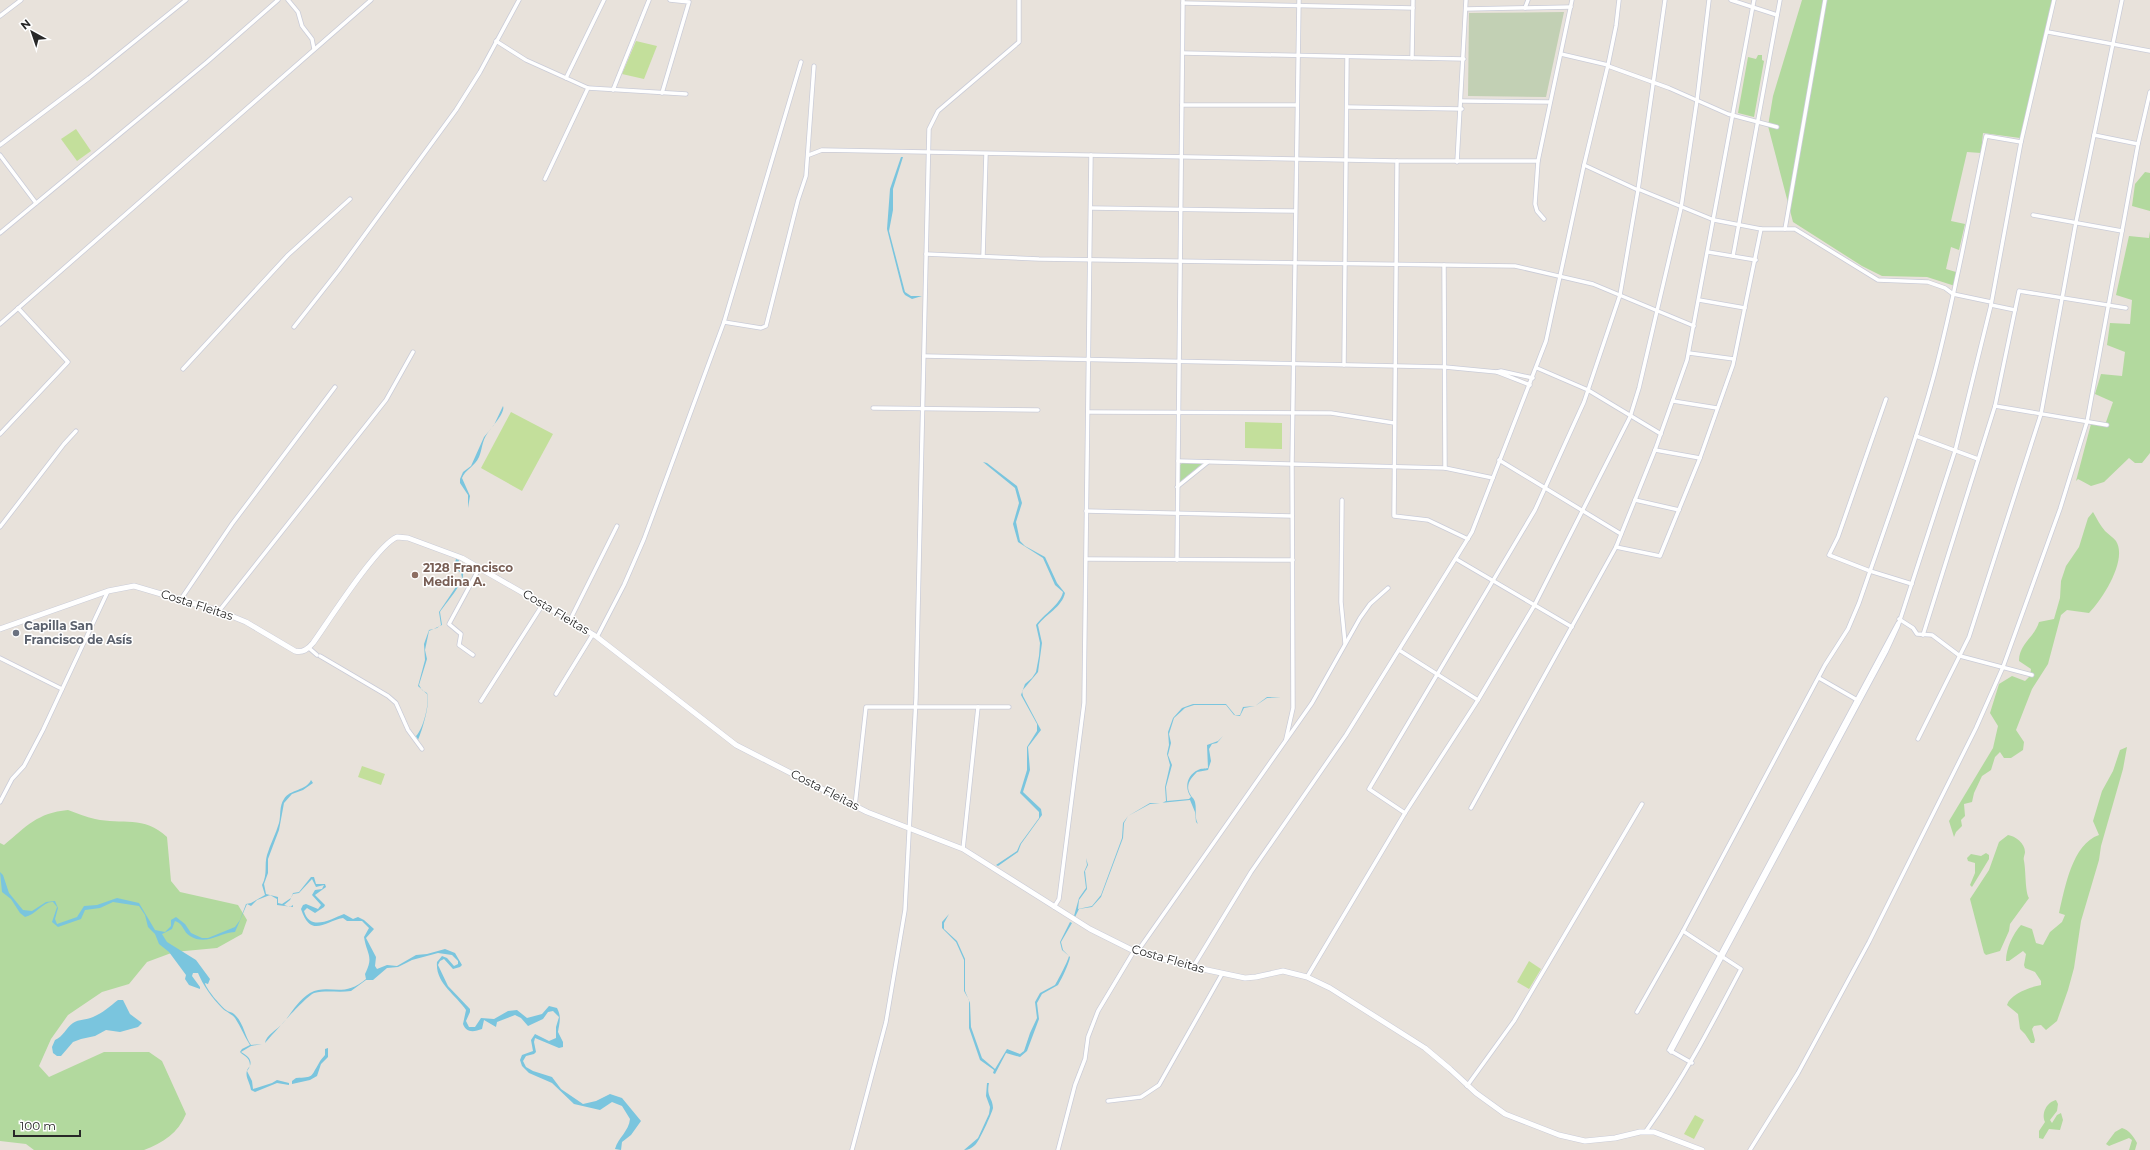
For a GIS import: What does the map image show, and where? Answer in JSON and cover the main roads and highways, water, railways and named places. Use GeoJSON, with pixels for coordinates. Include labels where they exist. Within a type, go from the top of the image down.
{"type":"FeatureCollection","features":[{"type":"Feature","properties":{"kind":"main road","name":"Costa Fleitas"},"geometry":{"type":"LineString","coordinates":[[0,629],[108,591],[134,586],[219,611],[246,622],[295,651],[300,652],[309,648],[362,574],[393,539],[401,536],[408,538],[462,558],[480,567],[595,635],[726,738],[855,806],[963,849],[1090,929],[1136,951],[1222,974],[1250,978],[1283,971],[1307,977],[1330,988],[1425,1048],[1467,1086],[1505,1114],[1534,1126],[1575,1139],[1592,1140],[1646,1131],[1658,1133],[1702,1150]]}},
{"type":"Feature","properties":{"kind":"water"},"geometry":{"type":"Polygon","coordinates":[[[901,157],[903,157],[893,189],[893,210],[889,231],[905,292],[911,296],[922,296],[912,299],[903,292],[887,229],[890,189],[901,157]]]}},
{"type":"Feature","properties":{"kind":"water"},"geometry":{"type":"Polygon","coordinates":[[[503,406],[502,412],[494,425],[503,406]]]}},
{"type":"Feature","properties":{"kind":"water"},"geometry":{"type":"Polygon","coordinates":[[[492,427],[485,437],[477,460],[462,478],[470,496],[468,508],[468,495],[460,483],[460,479],[463,472],[471,466],[484,437],[492,427]]]}},
{"type":"Feature","properties":{"kind":"water"},"geometry":{"type":"Polygon","coordinates":[[[983,462],[987,463],[1017,486],[1022,503],[1016,522],[1020,541],[1025,546],[1045,557],[1057,583],[1065,593],[1061,602],[1038,625],[1042,643],[1038,672],[1023,690],[1025,684],[1036,672],[1040,643],[1036,625],[1059,601],[1063,592],[1055,585],[1043,558],[1018,542],[1013,524],[1019,503],[1015,488],[983,462]]]}},
{"type":"Feature","properties":{"kind":"water"},"geometry":{"type":"Polygon","coordinates":[[[456,559],[459,560],[457,568],[463,573],[463,577],[458,587],[440,612],[442,625],[439,626],[441,625],[439,612],[462,578],[461,573],[454,567],[456,559]]]}},
{"type":"Feature","properties":{"kind":"water"},"geometry":{"type":"Polygon","coordinates":[[[434,629],[429,631],[425,650],[427,659],[419,685],[421,689],[418,686],[425,660],[424,644],[429,630],[434,629]]]}},
{"type":"Feature","properties":{"kind":"water"},"geometry":{"type":"Polygon","coordinates":[[[1022,692],[1041,730],[1028,747],[1030,770],[1023,792],[1041,809],[1042,815],[1021,844],[1018,852],[998,866],[996,865],[1017,851],[1020,844],[1039,818],[1039,812],[1020,793],[1027,770],[1027,747],[1037,731],[1037,724],[1021,695],[1022,692]]]}},
{"type":"Feature","properties":{"kind":"water"},"geometry":{"type":"Polygon","coordinates":[[[1267,697],[1281,698],[1267,698],[1255,706],[1267,697]]]}},
{"type":"Feature","properties":{"kind":"water"},"geometry":{"type":"Polygon","coordinates":[[[1193,704],[1226,704],[1235,715],[1240,715],[1243,707],[1255,706],[1244,708],[1240,716],[1234,715],[1226,705],[1194,705],[1185,708],[1174,718],[1169,734],[1171,743],[1168,755],[1172,765],[1166,787],[1167,801],[1189,799],[1191,797],[1187,786],[1189,778],[1194,772],[1200,769],[1208,768],[1207,745],[1218,741],[1223,736],[1217,743],[1212,744],[1209,749],[1211,761],[1208,770],[1197,772],[1188,785],[1189,791],[1195,802],[1196,819],[1198,824],[1196,822],[1195,812],[1190,800],[1162,803],[1166,801],[1165,787],[1170,765],[1167,754],[1169,745],[1168,732],[1173,718],[1182,708],[1193,704]]]}},
{"type":"Feature","properties":{"kind":"water"},"geometry":{"type":"Polygon","coordinates":[[[427,709],[424,724],[418,740],[416,736],[421,728],[427,709]]]}},
{"type":"Feature","properties":{"kind":"water"},"geometry":{"type":"Polygon","coordinates":[[[311,780],[313,783],[303,790],[292,794],[284,803],[279,830],[268,859],[268,873],[264,884],[266,894],[270,895],[257,900],[251,906],[247,904],[235,932],[201,940],[190,936],[178,922],[175,921],[172,929],[162,934],[167,942],[196,960],[210,979],[208,984],[205,983],[223,1008],[205,987],[198,973],[193,973],[192,976],[200,989],[189,985],[185,979],[186,975],[169,952],[159,944],[155,934],[148,927],[145,915],[139,906],[113,902],[100,908],[85,910],[81,919],[58,927],[52,922],[57,907],[53,902],[46,904],[29,916],[25,917],[20,913],[11,899],[2,892],[0,872],[3,875],[9,893],[23,910],[32,911],[46,902],[55,901],[58,908],[55,919],[57,924],[77,917],[84,906],[97,905],[117,898],[139,903],[155,930],[165,932],[171,926],[171,920],[176,917],[185,924],[191,933],[202,938],[208,938],[235,927],[240,920],[246,904],[251,903],[265,895],[262,885],[265,877],[266,859],[279,823],[282,802],[290,793],[306,786],[311,780]]]}},
{"type":"Feature","properties":{"kind":"water"},"geometry":{"type":"Polygon","coordinates":[[[1150,803],[1160,803],[1150,804],[1128,816],[1150,803]]]}},
{"type":"Feature","properties":{"kind":"water"},"geometry":{"type":"Polygon","coordinates":[[[1128,816],[1124,823],[1123,838],[1101,897],[1092,907],[1079,909],[1075,917],[1079,898],[1086,888],[1084,872],[1087,865],[1086,858],[1088,865],[1085,871],[1087,889],[1079,900],[1078,909],[1092,906],[1101,895],[1122,838],[1123,823],[1128,816]]]}},
{"type":"Feature","properties":{"kind":"water"},"geometry":{"type":"Polygon","coordinates":[[[311,877],[314,877],[316,884],[325,884],[326,887],[315,895],[325,905],[324,907],[315,913],[307,908],[304,911],[307,917],[311,921],[321,922],[344,914],[353,919],[358,917],[364,920],[374,929],[366,938],[376,957],[375,966],[377,969],[387,965],[397,966],[416,955],[427,954],[445,949],[455,953],[462,965],[460,967],[453,969],[444,959],[440,961],[438,965],[448,986],[470,1009],[466,1021],[469,1027],[475,1027],[481,1018],[494,1019],[508,1011],[517,1010],[527,1018],[542,1014],[549,1006],[557,1008],[560,1017],[558,1032],[563,1042],[563,1047],[559,1048],[535,1038],[534,1042],[536,1052],[526,1056],[523,1061],[526,1067],[533,1071],[552,1077],[561,1089],[583,1104],[596,1101],[610,1094],[622,1098],[641,1121],[631,1135],[622,1142],[621,1150],[615,1149],[616,1145],[628,1127],[630,1119],[622,1106],[612,1102],[600,1110],[574,1104],[552,1083],[529,1073],[522,1066],[520,1060],[522,1055],[533,1051],[531,1040],[535,1034],[549,1041],[556,1038],[556,1027],[559,1017],[553,1011],[548,1012],[543,1019],[528,1026],[521,1018],[515,1015],[497,1022],[496,1027],[484,1020],[482,1029],[473,1031],[466,1029],[463,1024],[466,1010],[447,988],[439,976],[437,969],[437,962],[442,956],[447,958],[454,966],[458,964],[458,961],[452,955],[438,953],[412,960],[398,967],[387,968],[373,980],[366,980],[351,991],[314,993],[284,1021],[298,1003],[310,993],[324,989],[343,990],[358,985],[366,979],[365,974],[369,963],[369,956],[364,937],[369,928],[362,921],[347,921],[343,918],[319,926],[314,926],[305,918],[301,909],[303,905],[306,904],[318,909],[321,905],[312,895],[315,890],[322,889],[324,885],[316,887],[312,879],[299,893],[293,894],[291,898],[293,893],[299,892],[311,877]]]}},
{"type":"Feature","properties":{"kind":"water"},"geometry":{"type":"Polygon","coordinates":[[[270,895],[278,897],[278,903],[282,904],[291,898],[284,905],[288,906],[277,905],[277,899],[270,895]]]}},
{"type":"Feature","properties":{"kind":"water"},"geometry":{"type":"Polygon","coordinates":[[[949,914],[944,923],[944,929],[957,941],[965,959],[965,991],[968,998],[964,991],[964,960],[956,942],[942,928],[942,922],[949,914]]]}},
{"type":"Feature","properties":{"kind":"water"},"geometry":{"type":"Polygon","coordinates":[[[1070,922],[1072,923],[1061,942],[1063,950],[1069,956],[1062,950],[1060,942],[1070,922]]]}},
{"type":"Feature","properties":{"kind":"water"},"geometry":{"type":"Polygon","coordinates":[[[1069,956],[1070,957],[1058,985],[1042,994],[1037,1003],[1039,1019],[1027,1051],[1020,1057],[1006,1053],[995,1074],[993,1073],[994,1070],[980,1060],[969,1028],[969,1001],[971,1027],[982,1058],[995,1069],[1007,1049],[1020,1054],[1024,1051],[1037,1018],[1035,1002],[1040,993],[1055,985],[1069,956]]]}},
{"type":"Feature","properties":{"kind":"water"},"geometry":{"type":"Polygon","coordinates":[[[118,1000],[123,1000],[130,1014],[142,1023],[138,1027],[120,1032],[106,1030],[95,1036],[73,1042],[61,1056],[57,1056],[53,1053],[52,1047],[55,1040],[60,1037],[68,1027],[73,1023],[97,1015],[118,1000]]]}},
{"type":"Feature","properties":{"kind":"water"},"geometry":{"type":"Polygon","coordinates":[[[223,1008],[233,1013],[237,1018],[242,1025],[251,1045],[262,1044],[251,1046],[241,1052],[250,1060],[250,1066],[248,1059],[240,1052],[242,1049],[250,1045],[235,1018],[223,1008]]]}},
{"type":"Feature","properties":{"kind":"water"},"geometry":{"type":"Polygon","coordinates":[[[281,1026],[265,1043],[270,1035],[281,1026]]]}},
{"type":"Feature","properties":{"kind":"water"},"geometry":{"type":"Polygon","coordinates":[[[328,1048],[328,1057],[321,1064],[317,1076],[310,1080],[292,1084],[292,1081],[296,1078],[311,1076],[325,1055],[325,1049],[328,1048]]]}},
{"type":"Feature","properties":{"kind":"water"},"geometry":{"type":"Polygon","coordinates":[[[247,1071],[252,1081],[253,1089],[277,1080],[289,1083],[289,1085],[277,1083],[255,1092],[251,1090],[247,1078],[247,1071]]]}},
{"type":"Feature","properties":{"kind":"water"},"geometry":{"type":"Polygon","coordinates":[[[987,1083],[989,1083],[988,1091],[993,1105],[992,1111],[977,1143],[971,1148],[964,1150],[978,1138],[989,1114],[990,1107],[986,1096],[987,1083]]]}},
{"type":"Feature","properties":{"kind":"place","name":"2128 Francisco Medina A."},"geometry":{"type":"Point","coordinates":[415,575]}},
{"type":"Feature","properties":{"kind":"place","name":"Capilla San Francisco de Asís"},"geometry":{"type":"Point","coordinates":[16,633]}}]}
